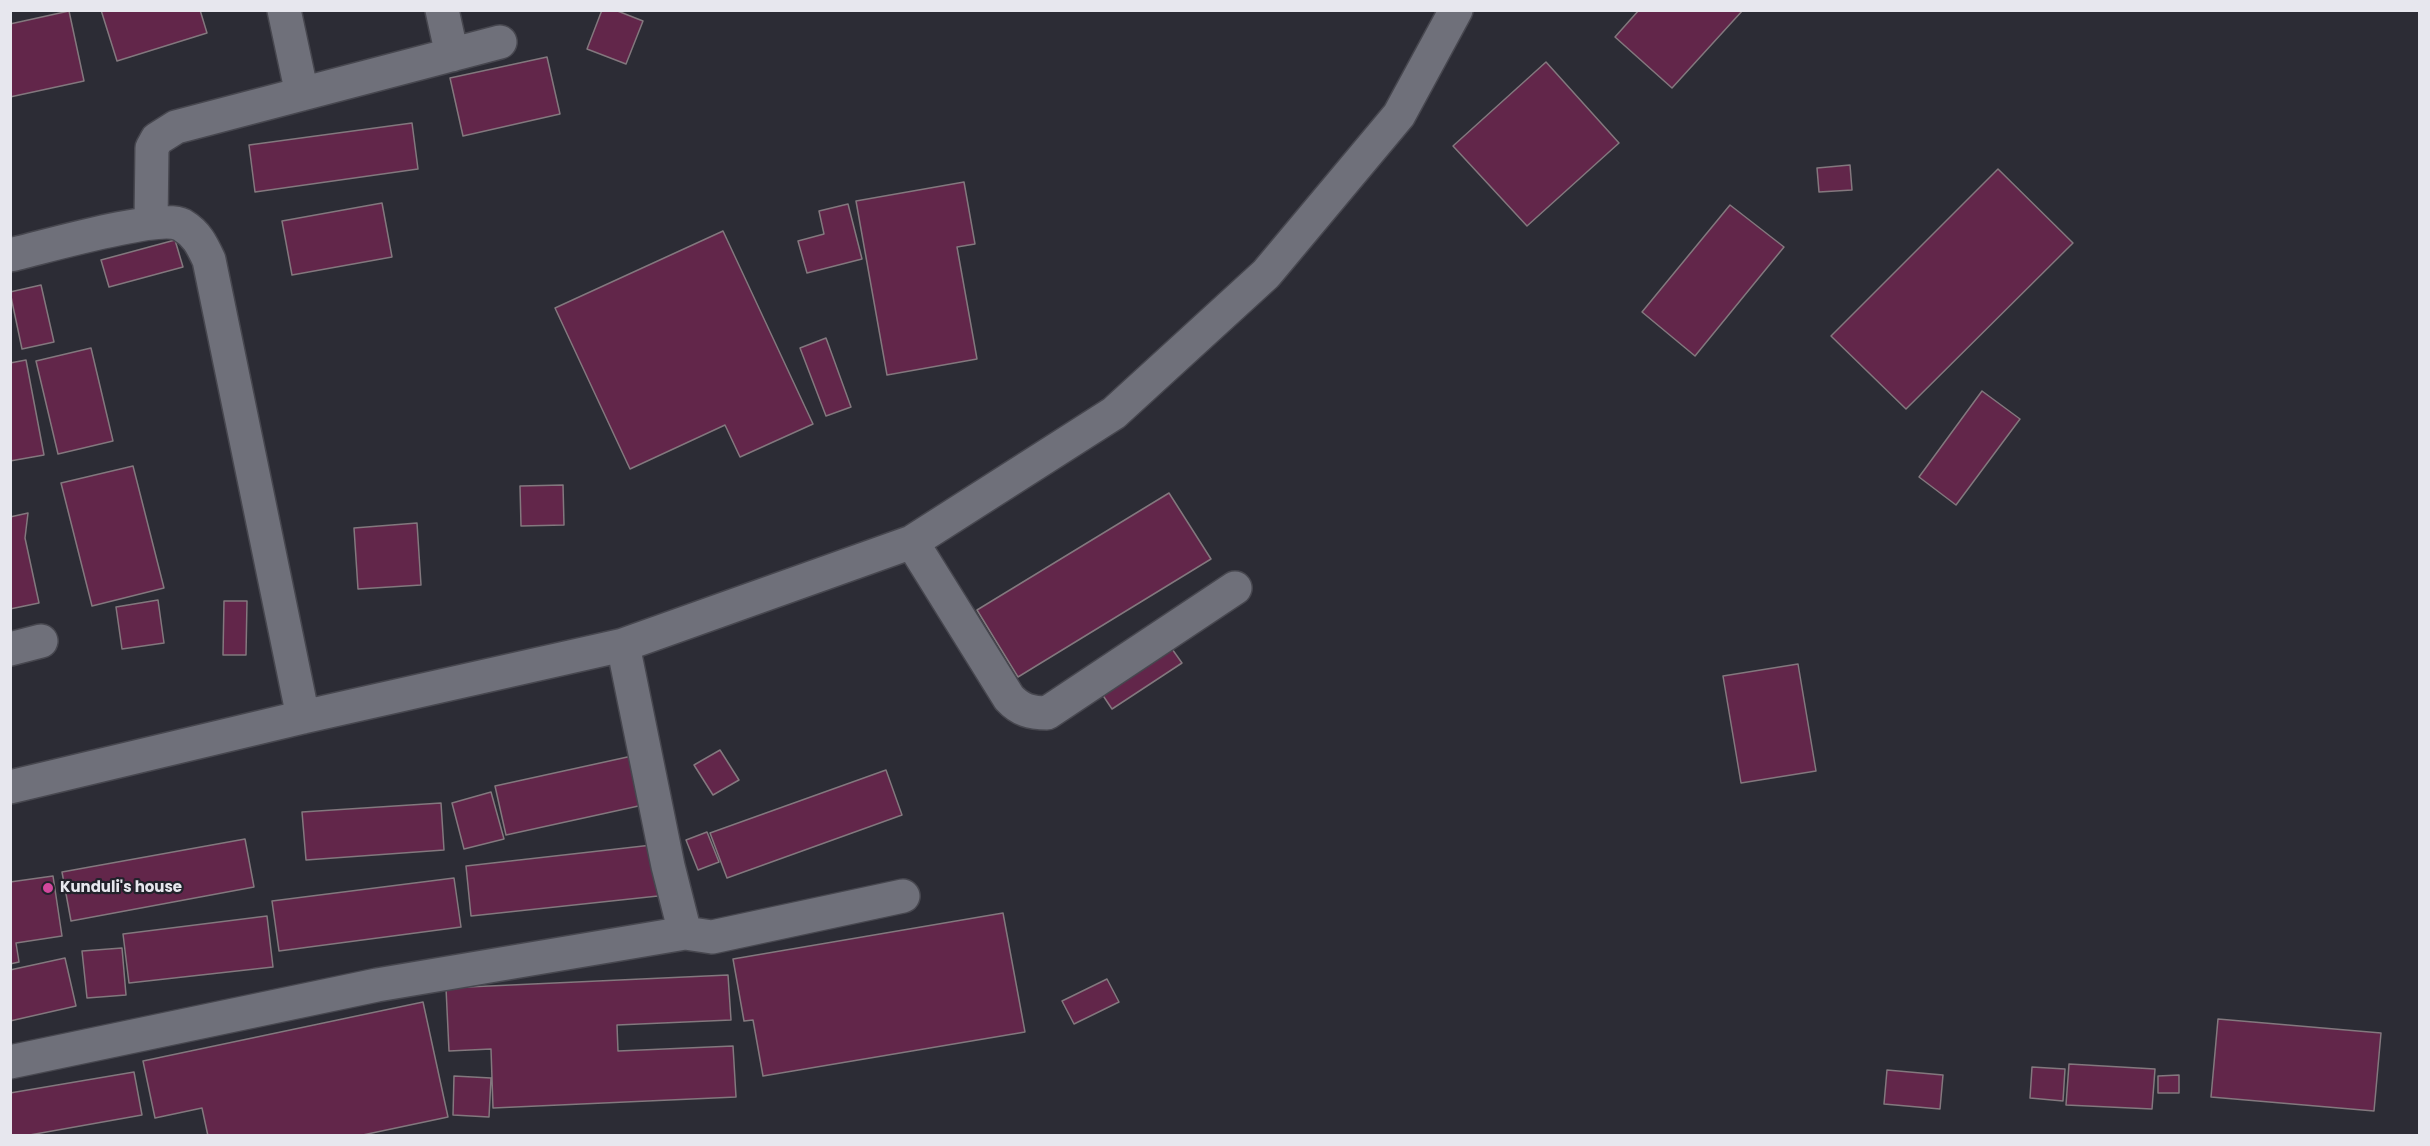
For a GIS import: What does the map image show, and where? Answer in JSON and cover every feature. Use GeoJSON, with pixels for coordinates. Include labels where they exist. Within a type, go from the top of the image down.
{"type":"FeatureCollection","features":[{"type":"Feature","properties":{"kind":"street"},"geometry":{"type":"LineString","coordinates":[[284,10],[302,94]]}},
{"type":"Feature","properties":{"kind":"street"},"geometry":{"type":"LineString","coordinates":[[442,10],[452,55]]}},
{"type":"Feature","properties":{"kind":"street"},"geometry":{"type":"LineString","coordinates":[[10,787],[303,717],[623,645],[912,542],[1114,413],[1266,274],[1399,115],[1456,10]]}},
{"type":"Feature","properties":{"kind":"street"},"geometry":{"type":"LineString","coordinates":[[151,222],[152,148],[164,134],[176,127],[500,42]]}},
{"type":"Feature","properties":{"kind":"street"},"geometry":{"type":"LineString","coordinates":[[10,255],[151,222],[180,224],[199,238],[209,260],[303,717]]}},
{"type":"Feature","properties":{"kind":"street"},"geometry":{"type":"LineString","coordinates":[[912,542],[1009,698],[1025,711],[1037,713],[1047,713],[1235,588]]}},
{"type":"Feature","properties":{"kind":"street"},"geometry":{"type":"LineString","coordinates":[[623,645],[668,866],[685,933]]}},
{"type":"Feature","properties":{"kind":"street"},"geometry":{"type":"LineString","coordinates":[[10,1062],[377,985],[685,933],[712,937],[903,896]]}},
{"type":"Feature","properties":{"kind":"building"},"geometry":{"type":"Polygon","coordinates":[[[101,10],[200,10],[207,33],[117,61],[101,10]]]}},
{"type":"Feature","properties":{"kind":"building"},"geometry":{"type":"Polygon","coordinates":[[[602,10],[615,10],[643,21],[626,64],[587,49],[602,10]]]}},
{"type":"Feature","properties":{"kind":"building"},"geometry":{"type":"Polygon","coordinates":[[[1639,10],[1743,10],[1672,88],[1615,37],[1639,10]]]}},
{"type":"Feature","properties":{"kind":"building"},"geometry":{"type":"Polygon","coordinates":[[[69,11],[84,81],[10,97],[10,24],[69,11]]]}},
{"type":"Feature","properties":{"kind":"building"},"geometry":{"type":"Polygon","coordinates":[[[547,57],[560,114],[463,136],[450,78],[547,57]]]}},
{"type":"Feature","properties":{"kind":"building"},"geometry":{"type":"Polygon","coordinates":[[[1546,62],[1619,143],[1527,226],[1453,146],[1546,62]]]}},
{"type":"Feature","properties":{"kind":"building"},"geometry":{"type":"Polygon","coordinates":[[[412,123],[418,169],[255,192],[249,145],[412,123]]]}},
{"type":"Feature","properties":{"kind":"building"},"geometry":{"type":"Polygon","coordinates":[[[1850,165],[1852,190],[1819,192],[1817,168],[1850,165]]]}},
{"type":"Feature","properties":{"kind":"building"},"geometry":{"type":"Polygon","coordinates":[[[1998,169],[2073,243],[1906,409],[1831,336],[1998,169]]]}},
{"type":"Feature","properties":{"kind":"building"},"geometry":{"type":"Polygon","coordinates":[[[964,182],[975,244],[957,247],[977,359],[887,375],[856,201],[964,182]]]}},
{"type":"Feature","properties":{"kind":"building"},"geometry":{"type":"Polygon","coordinates":[[[382,203],[392,257],[292,275],[282,221],[382,203]]]}},
{"type":"Feature","properties":{"kind":"building"},"geometry":{"type":"Polygon","coordinates":[[[848,204],[862,259],[807,273],[798,241],[824,234],[819,211],[848,204]]]}},
{"type":"Feature","properties":{"kind":"building"},"geometry":{"type":"Polygon","coordinates":[[[1730,205],[1784,247],[1695,356],[1642,312],[1730,205]]]}},
{"type":"Feature","properties":{"kind":"building"},"geometry":{"type":"Polygon","coordinates":[[[723,231],[813,424],[740,457],[725,425],[630,469],[555,308],[723,231]]]}},
{"type":"Feature","properties":{"kind":"building"},"geometry":{"type":"Polygon","coordinates":[[[175,240],[183,267],[109,287],[101,260],[175,240]]]}},
{"type":"Feature","properties":{"kind":"building"},"geometry":{"type":"Polygon","coordinates":[[[41,285],[54,342],[22,349],[10,292],[41,285]]]}},
{"type":"Feature","properties":{"kind":"building"},"geometry":{"type":"Polygon","coordinates":[[[826,338],[851,407],[826,416],[800,348],[826,338]]]}},
{"type":"Feature","properties":{"kind":"building"},"geometry":{"type":"Polygon","coordinates":[[[91,348],[113,441],[58,454],[36,361],[91,348]]]}},
{"type":"Feature","properties":{"kind":"building"},"geometry":{"type":"Polygon","coordinates":[[[26,360],[44,455],[10,461],[10,363],[26,360]]]}},
{"type":"Feature","properties":{"kind":"building"},"geometry":{"type":"Polygon","coordinates":[[[1982,391],[2020,419],[1956,505],[1919,477],[1982,391]]]}},
{"type":"Feature","properties":{"kind":"building"},"geometry":{"type":"Polygon","coordinates":[[[133,466],[164,588],[92,606],[61,483],[133,466]]]}},
{"type":"Feature","properties":{"kind":"building"},"geometry":{"type":"Polygon","coordinates":[[[563,485],[564,525],[521,526],[520,486],[563,485]]]}},
{"type":"Feature","properties":{"kind":"building"},"geometry":{"type":"Polygon","coordinates":[[[1169,493],[1211,559],[1018,677],[977,610],[1169,493]]]}},
{"type":"Feature","properties":{"kind":"building"},"geometry":{"type":"Polygon","coordinates":[[[28,513],[25,538],[39,603],[10,609],[10,517],[28,513]]]}},
{"type":"Feature","properties":{"kind":"building"},"geometry":{"type":"Polygon","coordinates":[[[417,523],[421,585],[358,589],[354,528],[417,523]]]}},
{"type":"Feature","properties":{"kind":"building"},"geometry":{"type":"Polygon","coordinates":[[[158,600],[164,643],[122,649],[116,607],[158,600]]]}},
{"type":"Feature","properties":{"kind":"building"},"geometry":{"type":"Polygon","coordinates":[[[224,601],[247,601],[246,655],[223,655],[224,601]]]}},
{"type":"Feature","properties":{"kind":"building"},"geometry":{"type":"Polygon","coordinates":[[[1165,639],[1182,663],[1112,709],[1096,685],[1165,639]]]}},
{"type":"Feature","properties":{"kind":"building"},"geometry":{"type":"Polygon","coordinates":[[[1798,664],[1816,771],[1741,783],[1723,676],[1798,664]]]}},
{"type":"Feature","properties":{"kind":"building"},"geometry":{"type":"Polygon","coordinates":[[[720,750],[739,780],[713,795],[694,765],[720,750]]]}},
{"type":"Feature","properties":{"kind":"building"},"geometry":{"type":"Polygon","coordinates":[[[632,756],[643,805],[506,835],[495,786],[632,756]]]}},
{"type":"Feature","properties":{"kind":"building"},"geometry":{"type":"Polygon","coordinates":[[[886,770],[902,815],[727,878],[710,833],[886,770]]]}},
{"type":"Feature","properties":{"kind":"building"},"geometry":{"type":"Polygon","coordinates":[[[491,792],[504,839],[464,849],[452,803],[491,792]]]}},
{"type":"Feature","properties":{"kind":"building"},"geometry":{"type":"Polygon","coordinates":[[[441,803],[444,850],[306,860],[302,812],[441,803]]]}},
{"type":"Feature","properties":{"kind":"building"},"geometry":{"type":"Polygon","coordinates":[[[707,832],[719,862],[698,870],[686,840],[707,832]]]}},
{"type":"Feature","properties":{"kind":"building"},"geometry":{"type":"Polygon","coordinates":[[[245,839],[254,887],[71,921],[62,872],[245,839]]]}},
{"type":"Feature","properties":{"kind":"building"},"geometry":{"type":"Polygon","coordinates":[[[652,845],[658,896],[471,916],[466,866],[652,845]]]}},
{"type":"Feature","properties":{"kind":"building"},"geometry":{"type":"Polygon","coordinates":[[[53,876],[62,936],[16,943],[19,962],[10,964],[10,882],[53,876]]]}},
{"type":"Feature","properties":{"kind":"building"},"geometry":{"type":"Polygon","coordinates":[[[454,878],[461,927],[279,951],[272,901],[454,878]]]}},
{"type":"Feature","properties":{"kind":"building"},"geometry":{"type":"Polygon","coordinates":[[[1003,913],[1025,1032],[763,1076],[753,1020],[744,1021],[733,959],[1003,913]]]}},
{"type":"Feature","properties":{"kind":"building"},"geometry":{"type":"Polygon","coordinates":[[[267,916],[273,967],[129,983],[123,934],[267,916]]]}},
{"type":"Feature","properties":{"kind":"building"},"geometry":{"type":"Polygon","coordinates":[[[122,948],[126,995],[87,998],[82,951],[122,948]]]}},
{"type":"Feature","properties":{"kind":"building"},"geometry":{"type":"Polygon","coordinates":[[[65,958],[76,1006],[10,1021],[10,970],[65,958]]]}},
{"type":"Feature","properties":{"kind":"building"},"geometry":{"type":"Polygon","coordinates":[[[728,975],[731,1020],[617,1025],[618,1051],[733,1046],[736,1097],[493,1108],[491,1049],[449,1051],[446,988],[728,975]]]}},
{"type":"Feature","properties":{"kind":"building"},"geometry":{"type":"Polygon","coordinates":[[[1107,979],[1119,1002],[1074,1024],[1062,1001],[1107,979]]]}},
{"type":"Feature","properties":{"kind":"building"},"geometry":{"type":"Polygon","coordinates":[[[423,1002],[448,1117],[358,1136],[208,1136],[202,1108],[155,1118],[143,1061],[423,1002]]]}},
{"type":"Feature","properties":{"kind":"building"},"geometry":{"type":"Polygon","coordinates":[[[2218,1019],[2381,1033],[2374,1111],[2211,1097],[2218,1019]]]}},
{"type":"Feature","properties":{"kind":"building"},"geometry":{"type":"Polygon","coordinates":[[[2069,1064],[2155,1069],[2152,1109],[2066,1105],[2069,1064]]]}},
{"type":"Feature","properties":{"kind":"building"},"geometry":{"type":"Polygon","coordinates":[[[2032,1067],[2065,1069],[2063,1101],[2030,1098],[2032,1067]]]}},
{"type":"Feature","properties":{"kind":"building"},"geometry":{"type":"Polygon","coordinates":[[[1887,1070],[1943,1075],[1940,1109],[1884,1104],[1887,1070]]]}},
{"type":"Feature","properties":{"kind":"building"},"geometry":{"type":"Polygon","coordinates":[[[134,1072],[142,1115],[24,1136],[10,1136],[10,1093],[134,1072]]]}},
{"type":"Feature","properties":{"kind":"building"},"geometry":{"type":"Polygon","coordinates":[[[2179,1075],[2179,1093],[2158,1093],[2158,1076],[2179,1075]]]}},
{"type":"Feature","properties":{"kind":"building"},"geometry":{"type":"Polygon","coordinates":[[[454,1076],[491,1078],[489,1117],[453,1115],[454,1076]]]}},
{"type":"Feature","properties":{"kind":"place","name":"Kunduli's house"},"geometry":{"type":"Point","coordinates":[48,888]}}]}
